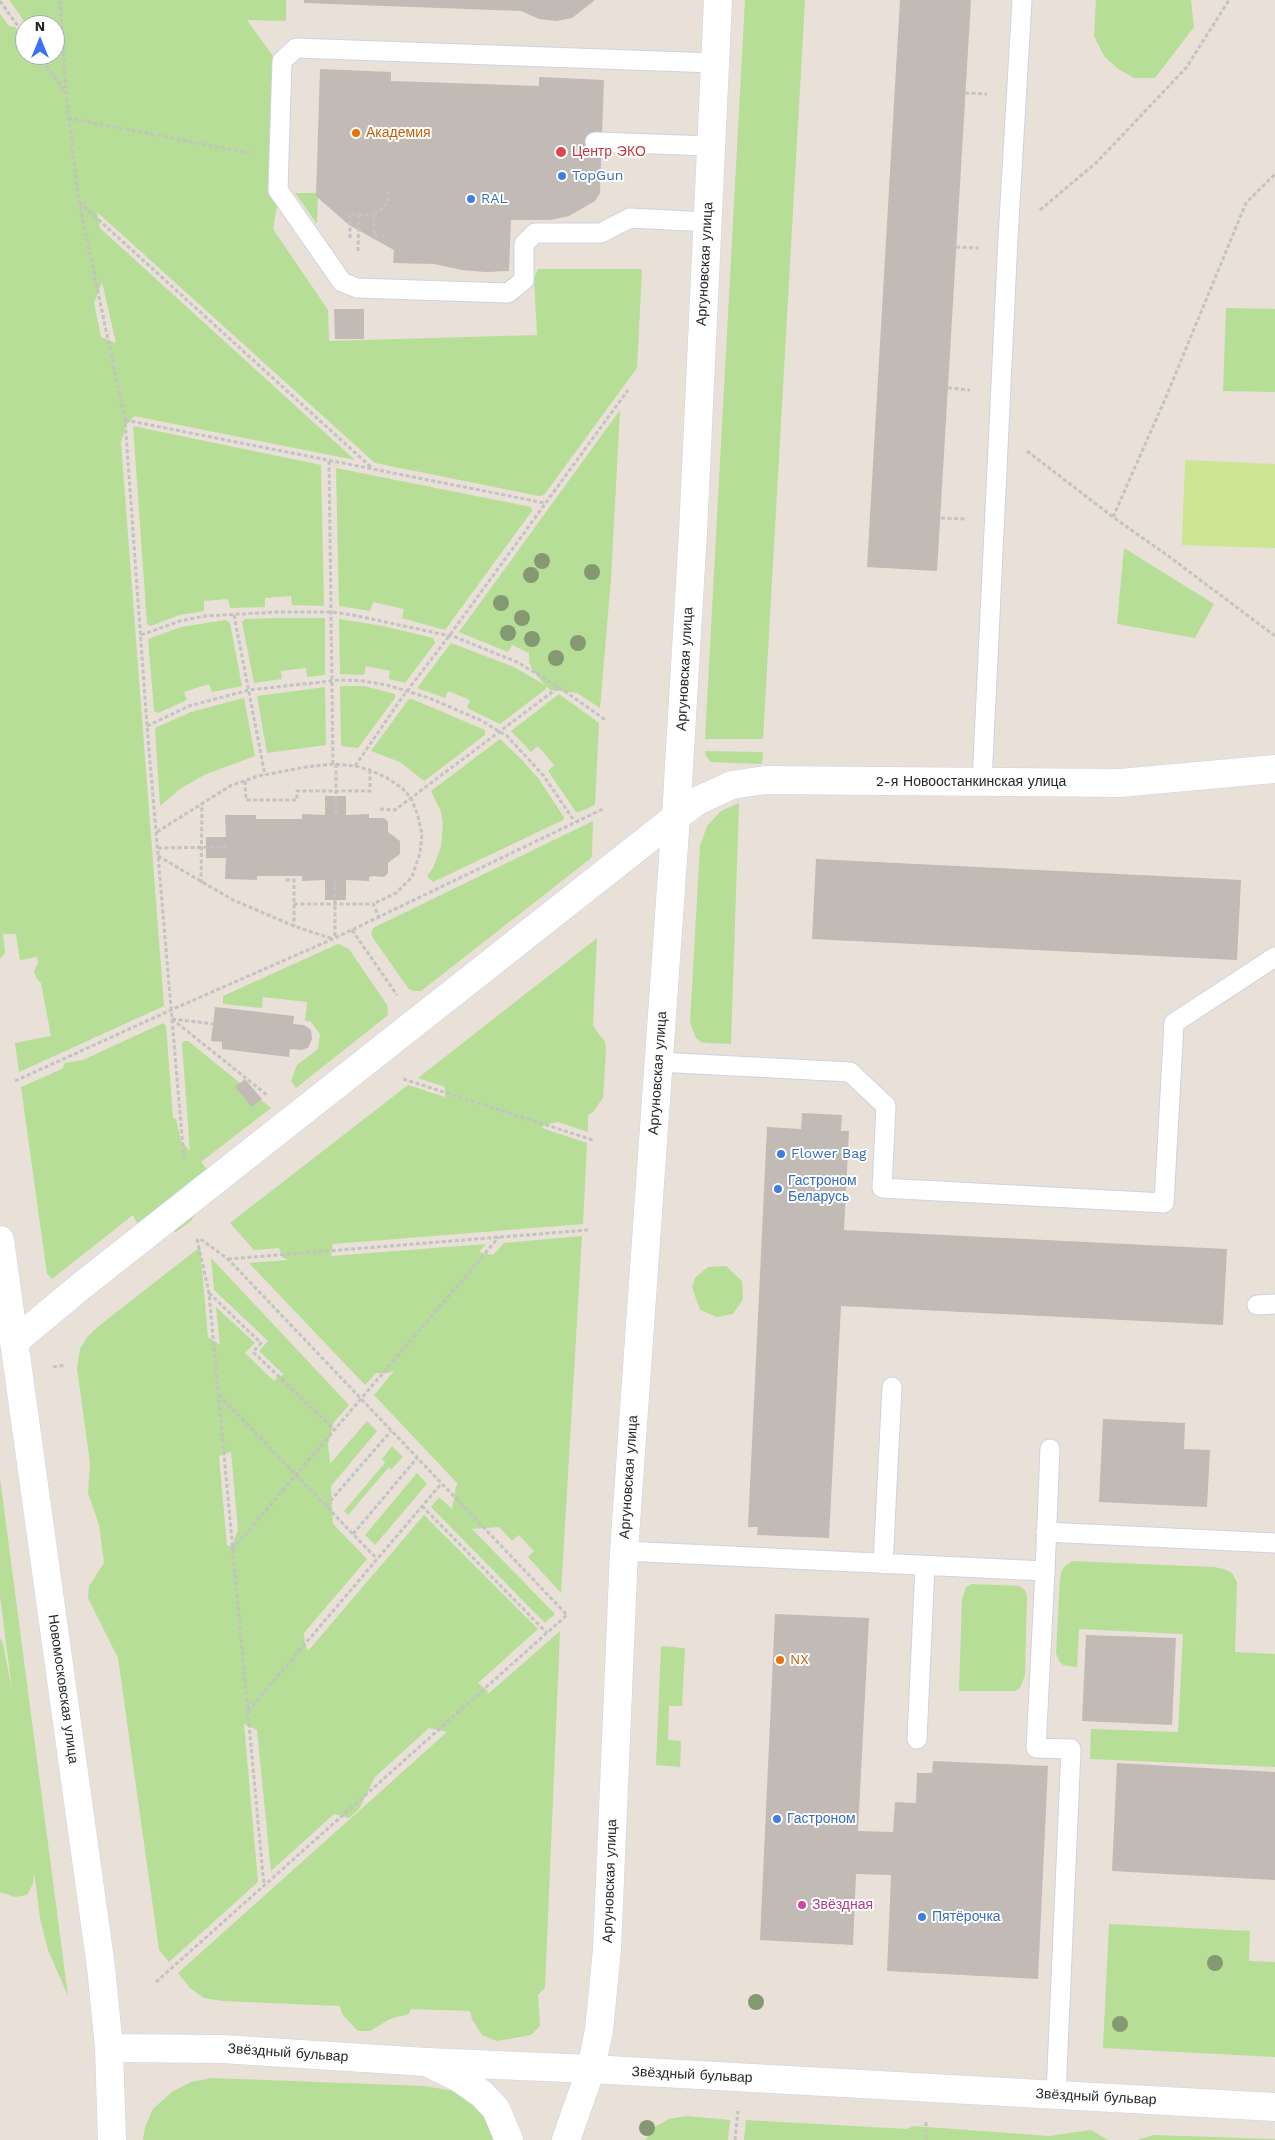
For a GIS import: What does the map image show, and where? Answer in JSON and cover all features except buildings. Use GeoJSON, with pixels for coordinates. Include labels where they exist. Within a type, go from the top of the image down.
{"type":"FeatureCollection","features":[{"type":"Feature","properties":{"kind":"main road","name":"Аргуновская улица"},"geometry":{"type":"LineString","coordinates":[[566,2140],[591,2069],[599,2030],[607,1950],[624,1551],[676,817],[693,522],[718,0]]}},
{"type":"Feature","properties":{"kind":"main road","name":"2-я Новоостанкинская улица"},"geometry":{"type":"LineString","coordinates":[[14,1342],[87,1281],[676,817],[697,801],[732,784],[765,780],[1120,783],[1275,769]]}},
{"type":"Feature","properties":{"kind":"main road","name":"Новомосковская улица"},"geometry":{"type":"LineString","coordinates":[[0,1240],[5,1315],[14,1342],[101,1967],[109,2048],[112,2140]]}},
{"type":"Feature","properties":{"kind":"main road","name":"Звёздный бульвар"},"geometry":{"type":"LineString","coordinates":[[109,2048],[222,2049],[426,2062],[591,2069],[1275,2107]]}},
{"type":"Feature","properties":{"kind":"main road"},"geometry":{"type":"LineString","coordinates":[[426,2062],[460,2078],[482,2094],[496,2109],[509,2140]]}},
{"type":"Feature","properties":{"kind":"lane"},"geometry":{"type":"LineString","coordinates":[[982,782],[1008,238],[1022,0]]}},
{"type":"Feature","properties":{"kind":"lane"},"geometry":{"type":"LineString","coordinates":[[707,222],[630,218],[601,233],[535,233],[524,244],[524,280],[508,293],[357,288],[342,282],[278,190],[282,61],[296,48],[714,63]]}},
{"type":"Feature","properties":{"kind":"lane"},"geometry":{"type":"LineString","coordinates":[[595,142],[710,146]]}},
{"type":"Feature","properties":{"kind":"lane"},"geometry":{"type":"LineString","coordinates":[[658,1062],[850,1072],[886,1106],[882,1188],[1164,1203],[1174,1023],[1275,957]]}},
{"type":"Feature","properties":{"kind":"lane"},"geometry":{"type":"LineString","coordinates":[[883,1564],[892,1387]]}},
{"type":"Feature","properties":{"kind":"lane"},"geometry":{"type":"LineString","coordinates":[[1050,1449],[1036,1748],[1071,1749],[1056,2095]]}},
{"type":"Feature","properties":{"kind":"lane"},"geometry":{"type":"LineString","coordinates":[[1046,1532],[1275,1543]]}},
{"type":"Feature","properties":{"kind":"lane"},"geometry":{"type":"LineString","coordinates":[[624,1551],[1044,1571]]}},
{"type":"Feature","properties":{"kind":"lane"},"geometry":{"type":"LineString","coordinates":[[917,1739],[925,1566]]}},
{"type":"Feature","properties":{"kind":"path"},"geometry":{"type":"LineString","coordinates":[[60,0],[68,118],[79,202],[125,420],[147,726],[184,1162]]}},
{"type":"Feature","properties":{"kind":"path"},"geometry":{"type":"LineString","coordinates":[[1008,238],[1097,162],[1186,68],[1229,0]]}},
{"type":"Feature","properties":{"kind":"path"},"geometry":{"type":"LineString","coordinates":[[0,1],[15,22]]}},
{"type":"Feature","properties":{"kind":"path"},"geometry":{"type":"LineString","coordinates":[[46,65],[66,93]]}},
{"type":"Feature","properties":{"kind":"path"},"geometry":{"type":"LineString","coordinates":[[68,118],[279,159]]}},
{"type":"Feature","properties":{"kind":"path"},"geometry":{"type":"LineString","coordinates":[[1113,517],[1166,397],[1246,203],[1275,174]]}},
{"type":"Feature","properties":{"kind":"path"},"geometry":{"type":"LineString","coordinates":[[350,233],[350,214],[374,215],[388,203],[388,190]]}},
{"type":"Feature","properties":{"kind":"path"},"geometry":{"type":"LineString","coordinates":[[79,202],[373,469]]}},
{"type":"Feature","properties":{"kind":"path"},"geometry":{"type":"LineString","coordinates":[[358,260],[359,214]]}},
{"type":"Feature","properties":{"kind":"path"},"geometry":{"type":"LineString","coordinates":[[374,215],[374,236],[386,236]]}},
{"type":"Feature","properties":{"kind":"path"},"geometry":{"type":"LineString","coordinates":[[948,388],[977,390]]}},
{"type":"Feature","properties":{"kind":"path"},"geometry":{"type":"LineString","coordinates":[[355,766],[407,690],[449,636],[628,390]]}},
{"type":"Feature","properties":{"kind":"path"},"geometry":{"type":"LineString","coordinates":[[125,420],[545,503]]}},
{"type":"Feature","properties":{"kind":"path"},"geometry":{"type":"LineString","coordinates":[[1000,429],[1113,517],[1168,555],[1275,636]]}},
{"type":"Feature","properties":{"kind":"path"},"geometry":{"type":"LineString","coordinates":[[329,461],[336,816]]}},
{"type":"Feature","properties":{"kind":"path"},"geometry":{"type":"LineString","coordinates":[[941,518],[970,519]]}},
{"type":"Feature","properties":{"kind":"path"},"geometry":{"type":"LineString","coordinates":[[141,636],[180,621],[205,616],[234,614],[332,612],[384,621],[449,636],[517,662],[608,721]]}},
{"type":"Feature","properties":{"kind":"path"},"geometry":{"type":"LineString","coordinates":[[234,614],[265,775]]}},
{"type":"Feature","properties":{"kind":"path"},"geometry":{"type":"LineString","coordinates":[[147,726],[189,706],[249,690],[333,681],[363,681],[407,690],[480,720],[516,745],[543,775],[575,822]]}},
{"type":"Feature","properties":{"kind":"path"},"geometry":{"type":"LineString","coordinates":[[380,809],[395,810],[558,687]]}},
{"type":"Feature","properties":{"kind":"path"},"geometry":{"type":"LineString","coordinates":[[157,832],[230,786],[265,775],[306,767],[334,764],[355,766],[370,770],[402,788],[410,798],[417,813],[422,834],[420,853],[412,877],[396,893],[373,904],[294,904]]}},
{"type":"Feature","properties":{"kind":"path"},"geometry":{"type":"LineString","coordinates":[[245,781],[246,800],[298,800],[298,791],[370,791],[370,770]]}},
{"type":"Feature","properties":{"kind":"path"},"geometry":{"type":"LineString","coordinates":[[201,883],[202,804]]}},
{"type":"Feature","properties":{"kind":"path"},"geometry":{"type":"LineString","coordinates":[[15,1081],[334,939],[603,809]]}},
{"type":"Feature","properties":{"kind":"path"},"geometry":{"type":"LineString","coordinates":[[158,848],[226,847]]}},
{"type":"Feature","properties":{"kind":"path"},"geometry":{"type":"LineString","coordinates":[[158,856],[201,883],[261,913],[334,939]]}},
{"type":"Feature","properties":{"kind":"path"},"geometry":{"type":"LineString","coordinates":[[286,880],[294,880],[294,926]]}},
{"type":"Feature","properties":{"kind":"path"},"geometry":{"type":"LineString","coordinates":[[334,939],[335,880]]}},
{"type":"Feature","properties":{"kind":"path"},"geometry":{"type":"LineString","coordinates":[[373,904],[379,917]]}},
{"type":"Feature","properties":{"kind":"path"},"geometry":{"type":"LineString","coordinates":[[352,930],[401,1001]]}},
{"type":"Feature","properties":{"kind":"path"},"geometry":{"type":"LineString","coordinates":[[172,1019],[214,1024]]}},
{"type":"Feature","properties":{"kind":"path"},"geometry":{"type":"LineString","coordinates":[[172,1019],[274,1100]]}},
{"type":"Feature","properties":{"kind":"path"},"geometry":{"type":"LineString","coordinates":[[403,1079],[593,1140]]}},
{"type":"Feature","properties":{"kind":"path"},"geometry":{"type":"LineString","coordinates":[[228,1259],[588,1230]]}},
{"type":"Feature","properties":{"kind":"path"},"geometry":{"type":"LineString","coordinates":[[156,1982],[264,1886],[567,1615],[228,1259],[196,1236],[209,1293],[264,1886]]}},
{"type":"Feature","properties":{"kind":"path"},"geometry":{"type":"LineString","coordinates":[[232,1551],[499,1237]]}},
{"type":"Feature","properties":{"kind":"path"},"geometry":{"type":"LineString","coordinates":[[209,1293],[261,1343],[252,1352],[335,1430]]}},
{"type":"Feature","properties":{"kind":"path"},"geometry":{"type":"LineString","coordinates":[[219,1395],[377,1559]]}},
{"type":"Feature","properties":{"kind":"path"},"geometry":{"type":"LineString","coordinates":[[326,1506],[391,1431]]}},
{"type":"Feature","properties":{"kind":"path"},"geometry":{"type":"LineString","coordinates":[[353,1534],[417,1458]]}},
{"type":"Feature","properties":{"kind":"path"},"geometry":{"type":"LineString","coordinates":[[248,1711],[441,1484]]}},
{"type":"Feature","properties":{"kind":"path"},"geometry":{"type":"LineString","coordinates":[[422,1506],[547,1633]]}},
{"type":"Feature","properties":{"kind":"path"},"geometry":{"type":"LineString","coordinates":[[735,2140],[738,2111]]}},
{"type":"Feature","properties":{"kind":"path"},"geometry":{"type":"LineString","coordinates":[[926,2121],[926,2140]]}},
{"type":"Feature","properties":{"kind":"green space"},"geometry":{"type":"Polygon","coordinates":[[[9,0],[286,0],[286,21],[247,20],[275,59],[279,194],[273,229],[328,310],[329,341],[537,335],[534,278],[538,269],[642,269],[637,368],[544,495],[539,496],[375,463],[97,212],[100,228],[355,460],[134,416],[126,426],[121,443],[164,1006],[19,1072],[15,1043],[51,1036],[41,983],[34,971],[38,963],[37,957],[20,960],[16,934],[3,934],[5,953],[0,959],[0,14],[9,26],[15,27],[15,65],[65,65],[65,15],[20,15],[9,0]],[[102,282],[94,303],[101,337],[116,343],[102,282]]]}},
{"type":"Feature","properties":{"kind":"green space"},"geometry":{"type":"Polygon","coordinates":[[[745,0],[805,0],[763,739],[705,739],[745,0]]]}},
{"type":"Feature","properties":{"kind":"green space"},"geometry":{"type":"Polygon","coordinates":[[[1096,0],[1191,0],[1194,27],[1155,78],[1134,78],[1118,69],[1104,56],[1094,36],[1096,0]]]}},
{"type":"Feature","properties":{"kind":"green space"},"geometry":{"type":"Polygon","coordinates":[[[295,193],[318,193],[317,224],[295,193]]]}},
{"type":"Feature","properties":{"kind":"green space"},"geometry":{"type":"Polygon","coordinates":[[[1226,308],[1275,309],[1275,392],[1223,391],[1226,308]]]}},
{"type":"Feature","properties":{"kind":"green space"},"geometry":{"type":"Polygon","coordinates":[[[620,410],[611,579],[600,708],[577,693],[550,690],[546,686],[546,689],[500,724],[467,708],[470,700],[448,691],[445,698],[417,688],[451,643],[514,667],[545,685],[533,671],[529,662],[529,653],[512,645],[508,652],[459,632],[620,410]]]}},
{"type":"Feature","properties":{"kind":"green space"},"geometry":{"type":"Polygon","coordinates":[[[133,426],[321,465],[324,606],[292,605],[291,596],[265,598],[265,607],[230,608],[228,599],[204,601],[204,611],[179,615],[151,626],[147,624],[133,426]]]}},
{"type":"Feature","properties":{"kind":"green space"},"geometry":{"type":"Polygon","coordinates":[[[1185,460],[1275,464],[1275,548],[1182,545],[1185,460]]]}},
{"type":"Feature","properties":{"kind":"green space"},"geometry":{"type":"Polygon","coordinates":[[[336,468],[531,507],[532,511],[445,630],[402,618],[404,609],[373,602],[370,611],[339,606],[336,468]]]}},
{"type":"Feature","properties":{"kind":"green space"},"geometry":{"type":"Polygon","coordinates":[[[1124,548],[1214,604],[1195,638],[1117,624],[1124,548]]]}},
{"type":"Feature","properties":{"kind":"green space"},"geometry":{"type":"Polygon","coordinates":[[[325,618],[325,675],[307,677],[306,668],[281,671],[282,679],[254,683],[242,622],[245,619],[325,618]]]}},
{"type":"Feature","properties":{"kind":"green space"},"geometry":{"type":"Polygon","coordinates":[[[339,619],[383,626],[433,638],[435,643],[405,683],[389,679],[390,671],[366,666],[364,675],[340,674],[339,619]]]}},
{"type":"Feature","properties":{"kind":"green space"},"geometry":{"type":"Polygon","coordinates":[[[226,620],[230,623],[242,686],[212,692],[209,684],[184,692],[187,700],[158,713],[154,711],[148,639],[181,627],[226,620]]]}},
{"type":"Feature","properties":{"kind":"green space"},"geometry":{"type":"Polygon","coordinates":[[[340,686],[364,686],[395,694],[395,698],[358,748],[341,746],[340,686]]]}},
{"type":"Feature","properties":{"kind":"green space"},"geometry":{"type":"Polygon","coordinates":[[[325,687],[326,745],[267,753],[257,696],[325,687]]]}},
{"type":"Feature","properties":{"kind":"green space"},"geometry":{"type":"Polygon","coordinates":[[[559,694],[599,723],[595,805],[579,812],[576,812],[548,771],[554,765],[538,746],[531,752],[511,731],[559,694]]]}},
{"type":"Feature","properties":{"kind":"green space"},"geometry":{"type":"Polygon","coordinates":[[[244,698],[255,756],[204,775],[180,789],[160,806],[155,728],[191,712],[244,698]]]}},
{"type":"Feature","properties":{"kind":"green space"},"geometry":{"type":"Polygon","coordinates":[[[412,699],[485,730],[485,735],[424,781],[400,762],[371,751],[408,700],[412,699]]]}},
{"type":"Feature","properties":{"kind":"green space"},"geometry":{"type":"Polygon","coordinates":[[[500,739],[538,778],[564,817],[563,820],[433,882],[427,876],[433,868],[441,847],[443,824],[441,812],[431,791],[500,739]]]}},
{"type":"Feature","properties":{"kind":"green space"},"geometry":{"type":"Polygon","coordinates":[[[705,751],[763,752],[762,764],[711,762],[706,756],[705,751]]]}},
{"type":"Feature","properties":{"kind":"green space"},"geometry":{"type":"Polygon","coordinates":[[[739,803],[731,1044],[701,1042],[696,1038],[690,1023],[700,846],[707,826],[721,811],[739,803]]]}},
{"type":"Feature","properties":{"kind":"green space"},"geometry":{"type":"Polygon","coordinates":[[[593,821],[592,856],[590,859],[421,991],[413,991],[408,988],[373,938],[371,934],[373,928],[593,821]]]}},
{"type":"Feature","properties":{"kind":"green space"},"geometry":{"type":"Polygon","coordinates":[[[597,938],[593,1026],[605,1042],[603,1098],[593,1112],[588,1115],[588,1132],[558,1122],[544,1125],[542,1128],[587,1143],[583,1224],[333,1244],[331,1256],[486,1244],[479,1252],[493,1255],[504,1243],[582,1236],[561,1593],[528,1557],[534,1551],[519,1535],[512,1541],[499,1527],[472,1529],[555,1614],[545,1623],[431,1507],[439,1497],[452,1509],[458,1484],[374,1395],[394,1371],[376,1373],[365,1385],[249,1263],[288,1260],[282,1257],[279,1248],[254,1250],[230,1223],[408,1085],[445,1097],[445,1087],[418,1078],[597,938]]]}},
{"type":"Feature","properties":{"kind":"green space"},"geometry":{"type":"Polygon","coordinates":[[[338,944],[349,949],[387,1005],[388,1015],[296,1088],[291,1081],[297,1065],[318,1049],[320,1034],[310,1021],[305,1021],[307,1002],[263,997],[262,1008],[223,1004],[223,996],[338,944]]]}},
{"type":"Feature","properties":{"kind":"green space"},"geometry":{"type":"Polygon","coordinates":[[[163,1023],[166,1026],[173,1118],[176,1119],[181,1141],[190,1151],[182,1044],[184,1041],[188,1041],[271,1108],[201,1162],[207,1169],[208,1195],[191,1221],[176,1232],[139,1227],[133,1215],[52,1279],[47,1274],[21,1087],[62,1069],[65,1063],[83,1060],[163,1023]]]}},
{"type":"Feature","properties":{"kind":"green space"},"geometry":{"type":"Polygon","coordinates":[[[200,1247],[208,1337],[220,1345],[216,1307],[255,1343],[245,1353],[274,1381],[279,1376],[284,1375],[259,1351],[268,1341],[214,1290],[211,1258],[349,1405],[334,1422],[328,1444],[330,1464],[367,1421],[377,1431],[331,1486],[333,1524],[367,1559],[304,1633],[308,1651],[424,1515],[538,1629],[478,1683],[488,1691],[487,1695],[560,1631],[545,1988],[538,1995],[540,2026],[531,2035],[497,2041],[482,2035],[472,2019],[470,2011],[411,2009],[409,2014],[390,2019],[370,2031],[358,2031],[342,2014],[340,2006],[223,2001],[204,1998],[190,1988],[178,1973],[447,1732],[429,1728],[375,1777],[359,1809],[349,1818],[334,1814],[271,1871],[257,1730],[244,1724],[258,1882],[169,1962],[159,1950],[118,1658],[88,1598],[89,1586],[104,1563],[99,1525],[88,1493],[90,1463],[77,1368],[80,1349],[88,1336],[200,1247]],[[231,1452],[219,1456],[227,1546],[232,1545],[238,1530],[231,1452]]]}},
{"type":"Feature","properties":{"kind":"green space"},"geometry":{"type":"Polygon","coordinates":[[[726,1266],[742,1281],[743,1299],[733,1314],[717,1317],[700,1310],[692,1287],[695,1278],[708,1267],[726,1266]]]}},
{"type":"Feature","properties":{"kind":"green space"},"geometry":{"type":"Polygon","coordinates":[[[392,1446],[403,1457],[391,1470],[389,1467],[348,1515],[344,1511],[385,1463],[382,1459],[392,1446]]]}},
{"type":"Feature","properties":{"kind":"green space"},"geometry":{"type":"Polygon","coordinates":[[[417,1473],[427,1484],[375,1545],[365,1535],[417,1473]]]}},
{"type":"Feature","properties":{"kind":"green space"},"geometry":{"type":"Polygon","coordinates":[[[0,1478],[68,1996],[48,1950],[40,1918],[34,1871],[33,1884],[27,1895],[15,1897],[0,1892],[0,1638],[3,1643],[12,1690],[0,1596],[0,1478]]]}},
{"type":"Feature","properties":{"kind":"green space"},"geometry":{"type":"Polygon","coordinates":[[[1072,1561],[1214,1567],[1232,1573],[1237,1582],[1235,1652],[1275,1654],[1275,1767],[1090,1759],[1091,1729],[1178,1732],[1183,1634],[1079,1629],[1077,1667],[1063,1665],[1056,1653],[1060,1578],[1062,1570],[1072,1561]]]}},
{"type":"Feature","properties":{"kind":"green space"},"geometry":{"type":"Polygon","coordinates":[[[972,1584],[1019,1586],[1025,1590],[1027,1596],[1025,1675],[1020,1688],[1015,1691],[959,1691],[962,1599],[966,1587],[972,1584]]]}},
{"type":"Feature","properties":{"kind":"green space"},"geometry":{"type":"Polygon","coordinates":[[[661,1646],[685,1648],[682,1706],[669,1706],[668,1740],[681,1741],[680,1767],[656,1765],[661,1646]]]}},
{"type":"Feature","properties":{"kind":"green space"},"geometry":{"type":"Polygon","coordinates":[[[1109,1924],[1250,1931],[1249,1961],[1275,1962],[1275,2057],[1103,2048],[1109,1924]]]}},
{"type":"Feature","properties":{"kind":"green space"},"geometry":{"type":"Polygon","coordinates":[[[212,2078],[424,2086],[455,2091],[475,2102],[499,2140],[143,2140],[145,2127],[153,2109],[173,2091],[191,2082],[212,2078]]]}},
{"type":"Feature","properties":{"kind":"green space"},"geometry":{"type":"Polygon","coordinates":[[[686,2116],[730,2120],[728,2140],[645,2140],[656,2126],[669,2119],[686,2116]]]}},
{"type":"Feature","properties":{"kind":"green space"},"geometry":{"type":"Polygon","coordinates":[[[746,2120],[907,2129],[914,2126],[1049,2136],[1091,2130],[1108,2140],[744,2140],[746,2120]]]}},
{"type":"Feature","properties":{"kind":"green space"},"geometry":{"type":"Polygon","coordinates":[[[1153,2135],[1275,2139],[1275,2140],[1137,2140],[1153,2135]]]}},
{"type":"Feature","properties":{"kind":"place","name":"Академия"},"geometry":{"type":"Point","coordinates":[356,133]}},
{"type":"Feature","properties":{"kind":"place","name":"Центр ЭКО"},"geometry":{"type":"Point","coordinates":[561,152]}},
{"type":"Feature","properties":{"kind":"place","name":"TopGun"},"geometry":{"type":"Point","coordinates":[562,176]}},
{"type":"Feature","properties":{"kind":"place","name":"RAL"},"geometry":{"type":"Point","coordinates":[471,199]}},
{"type":"Feature","properties":{"kind":"place","name":"Flower Bag"},"geometry":{"type":"Point","coordinates":[781,1154]}},
{"type":"Feature","properties":{"kind":"place","name":"Гастроном Беларусь"},"geometry":{"type":"Point","coordinates":[778,1189]}},
{"type":"Feature","properties":{"kind":"place","name":"NX"},"geometry":{"type":"Point","coordinates":[780,1660]}},
{"type":"Feature","properties":{"kind":"place","name":"Гастроном"},"geometry":{"type":"Point","coordinates":[777,1819]}},
{"type":"Feature","properties":{"kind":"place","name":"Звёздная"},"geometry":{"type":"Point","coordinates":[802,1905]}},
{"type":"Feature","properties":{"kind":"place","name":"Пятёрочка"},"geometry":{"type":"Point","coordinates":[922,1917]}}]}
